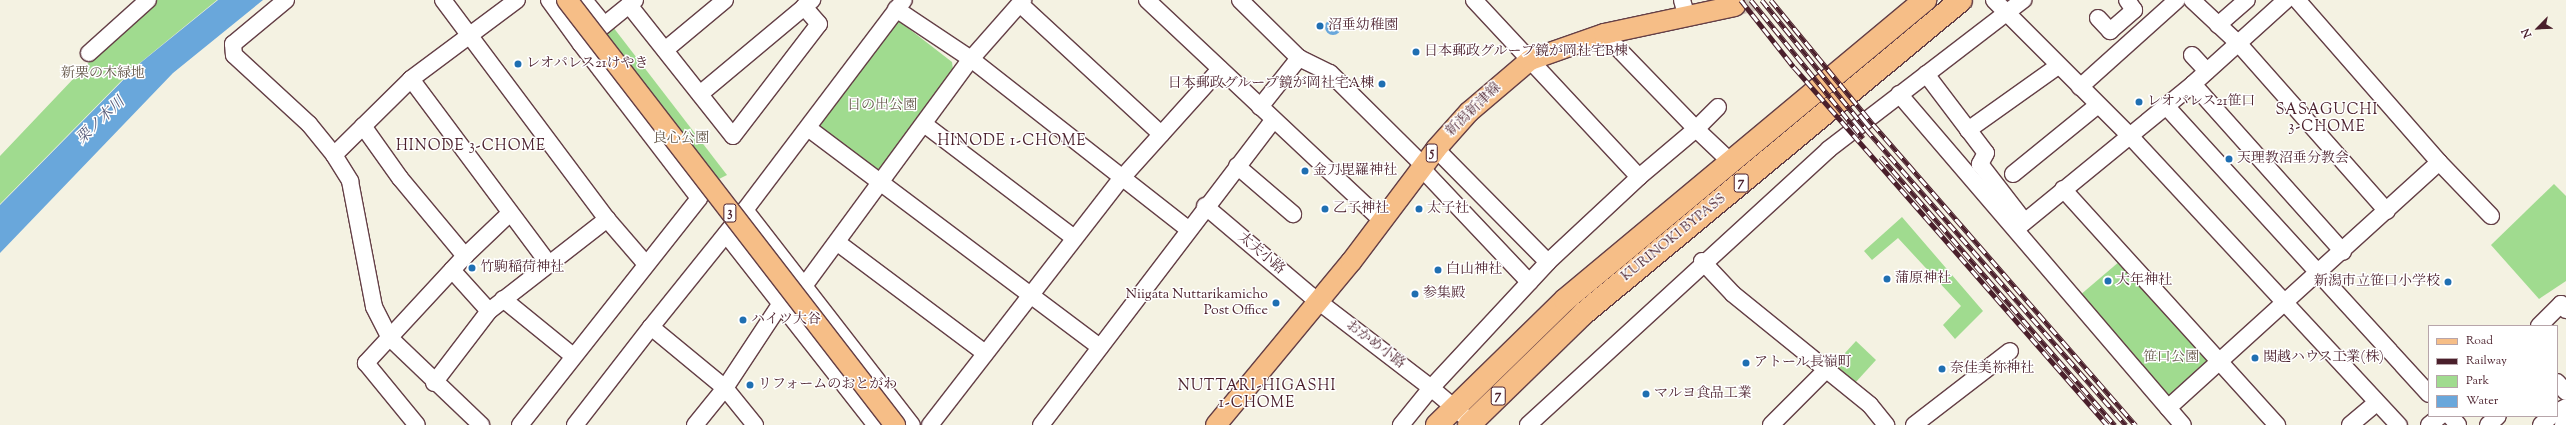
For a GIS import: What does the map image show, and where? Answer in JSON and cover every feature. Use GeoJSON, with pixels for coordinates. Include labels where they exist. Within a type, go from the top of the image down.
{"type":"FeatureCollection","features":[{"type":"Feature","properties":{"kind":"highway","name":"KURINOKI BYPASS"},"geometry":{"type":"LineString","coordinates":[[1437,425],[1565,300],[1732,163],[1925,0]]}},
{"type":"Feature","properties":{"kind":"highway","name":"KURINOKI BYPASS"},"geometry":{"type":"LineString","coordinates":[[1472,424],[1583,314],[1961,0]]}},
{"type":"Feature","properties":{"kind":"main road","name":"3"},"geometry":{"type":"LineString","coordinates":[[567,0],[895,425]]}},
{"type":"Feature","properties":{"kind":"main road","name":"新潟新津線"},"geometry":{"type":"LineString","coordinates":[[1216,425],[1318,302],[1381,220],[1425,170],[1436,149],[1469,112],[1530,60],[1684,8],[1735,6]]}},
{"type":"Feature","properties":{"kind":"street"},"geometry":{"type":"LineString","coordinates":[[89,53],[148,0]]}},
{"type":"Feature","properties":{"kind":"street"},"geometry":{"type":"LineString","coordinates":[[286,0],[233,44],[234,55],[309,124],[334,154],[350,181],[374,307],[390,338],[434,383],[481,425]]}},
{"type":"Feature","properties":{"kind":"street"},"geometry":{"type":"LineString","coordinates":[[443,0],[469,37],[607,219],[645,263]]}},
{"type":"Feature","properties":{"kind":"street"},"geometry":{"type":"LineString","coordinates":[[334,154],[411,79],[517,0]]}},
{"type":"Feature","properties":{"kind":"street"},"geometry":{"type":"LineString","coordinates":[[520,425],[572,355],[699,198],[549,0]]}},
{"type":"Feature","properties":{"kind":"street"},"geometry":{"type":"LineString","coordinates":[[584,0],[604,25]]}},
{"type":"Feature","properties":{"kind":"street"},"geometry":{"type":"LineString","coordinates":[[665,50],[725,0]]}},
{"type":"Feature","properties":{"kind":"street"},"geometry":{"type":"LineString","coordinates":[[1147,0],[1381,220]]}},
{"type":"Feature","properties":{"kind":"street"},"geometry":{"type":"LineString","coordinates":[[1240,0],[1299,58],[1330,73],[1425,170],[1529,282]]}},
{"type":"Feature","properties":{"kind":"street"},"geometry":{"type":"LineString","coordinates":[[1474,0],[1639,177]]}},
{"type":"Feature","properties":{"kind":"street"},"geometry":{"type":"LineString","coordinates":[[1994,0],[2005,14],[2130,136],[2399,425]]}},
{"type":"Feature","properties":{"kind":"street"},"geometry":{"type":"LineString","coordinates":[[1535,423],[1702,262],[1829,149],[2023,0]]}},
{"type":"Feature","properties":{"kind":"street"},"geometry":{"type":"LineString","coordinates":[[2098,18],[2110,31],[2134,10],[2126,0]]}},
{"type":"Feature","properties":{"kind":"street"},"geometry":{"type":"LineString","coordinates":[[2080,87],[2176,0]]}},
{"type":"Feature","properties":{"kind":"street"},"geometry":{"type":"LineString","coordinates":[[2192,0],[2239,44],[2387,211]]}},
{"type":"Feature","properties":{"kind":"street"},"geometry":{"type":"LineString","coordinates":[[2218,25],[2247,0]]}},
{"type":"Feature","properties":{"kind":"street"},"geometry":{"type":"LineString","coordinates":[[2020,225],[2193,84],[2286,0]]}},
{"type":"Feature","properties":{"kind":"street"},"geometry":{"type":"LineString","coordinates":[[2297,0],[2439,162],[2491,216]]}},
{"type":"Feature","properties":{"kind":"street"},"geometry":{"type":"LineString","coordinates":[[581,44],[632,2],[665,50],[733,136],[819,24],[808,3],[700,94]]}},
{"type":"Feature","properties":{"kind":"street"},"geometry":{"type":"LineString","coordinates":[[695,425],[725,388],[781,303],[804,286],[838,243],[971,59],[1021,2],[1162,134]]}},
{"type":"Feature","properties":{"kind":"street"},"geometry":{"type":"LineString","coordinates":[[575,425],[745,210],[900,5],[971,59],[1121,179],[1188,229]]}},
{"type":"Feature","properties":{"kind":"street"},"geometry":{"type":"LineString","coordinates":[[1604,34],[1696,129],[1732,163]]}},
{"type":"Feature","properties":{"kind":"street"},"geometry":{"type":"LineString","coordinates":[[2192,55],[2207,71]]}},
{"type":"Feature","properties":{"kind":"street"},"geometry":{"type":"LineString","coordinates":[[1260,107],[1299,58]]}},
{"type":"Feature","properties":{"kind":"street"},"geometry":{"type":"LineString","coordinates":[[1968,130],[2058,66]]}},
{"type":"Feature","properties":{"kind":"street"},"geometry":{"type":"LineString","coordinates":[[930,425],[1121,179],[1220,69]]}},
{"type":"Feature","properties":{"kind":"street"},"geometry":{"type":"LineString","coordinates":[[1926,74],[1986,153],[1980,164],[2061,287],[2183,425]]}},
{"type":"Feature","properties":{"kind":"street"},"geometry":{"type":"LineString","coordinates":[[411,79],[548,263]]}},
{"type":"Feature","properties":{"kind":"street"},"geometry":{"type":"LineString","coordinates":[[2193,84],[2342,252]]}},
{"type":"Feature","properties":{"kind":"street"},"geometry":{"type":"LineString","coordinates":[[1899,94],[2020,225]]}},
{"type":"Feature","properties":{"kind":"street"},"geometry":{"type":"LineString","coordinates":[[2013,174],[2098,105]]}},
{"type":"Feature","properties":{"kind":"street"},"geometry":{"type":"LineString","coordinates":[[2166,106],[2428,393]]}},
{"type":"Feature","properties":{"kind":"street"},"geometry":{"type":"LineString","coordinates":[[1402,425],[1432,388],[1548,262],[1639,177],[1696,129],[1718,108]]}},
{"type":"Feature","properties":{"kind":"street"},"geometry":{"type":"LineString","coordinates":[[1045,424],[1100,347],[1205,206],[1273,120]]}},
{"type":"Feature","properties":{"kind":"street"},"geometry":{"type":"LineString","coordinates":[[924,124],[1074,238]]}},
{"type":"Feature","properties":{"kind":"street"},"geometry":{"type":"LineString","coordinates":[[364,126],[400,178],[465,256]]}},
{"type":"Feature","properties":{"kind":"street"},"geometry":{"type":"LineString","coordinates":[[808,128],[882,182],[1100,347]]}},
{"type":"Feature","properties":{"kind":"street"},"geometry":{"type":"LineString","coordinates":[[1436,149],[1548,262]]}},
{"type":"Feature","properties":{"kind":"street"},"geometry":{"type":"LineString","coordinates":[[2168,408],[2286,304],[2439,162]]}},
{"type":"Feature","properties":{"kind":"street"},"geometry":{"type":"LineString","coordinates":[[1237,166],[1293,214]]}},
{"type":"Feature","properties":{"kind":"street"},"geometry":{"type":"LineString","coordinates":[[2063,189],[2219,363],[2277,425]]}},
{"type":"Feature","properties":{"kind":"street","name":"太夫小路"},"geometry":{"type":"LineString","coordinates":[[1205,206],[1318,302]]}},
{"type":"Feature","properties":{"kind":"street"},"geometry":{"type":"LineString","coordinates":[[745,210],[912,425]]}},
{"type":"Feature","properties":{"kind":"street"},"geometry":{"type":"LineString","coordinates":[[416,425],[366,363],[465,256],[510,213]]}},
{"type":"Feature","properties":{"kind":"street"},"geometry":{"type":"LineString","coordinates":[[434,383],[489,311],[548,263],[607,219]]}},
{"type":"Feature","properties":{"kind":"street"},"geometry":{"type":"LineString","coordinates":[[726,234],[876,425]]}},
{"type":"Feature","properties":{"kind":"street"},"geometry":{"type":"LineString","coordinates":[[838,243],[985,353]]}},
{"type":"Feature","properties":{"kind":"street"},"geometry":{"type":"LineString","coordinates":[[1702,262],[1733,294],[1828,369],[1877,411],[1886,425]]}},
{"type":"Feature","properties":{"kind":"street"},"geometry":{"type":"LineString","coordinates":[[452,270],[489,311]]}},
{"type":"Feature","properties":{"kind":"street"},"geometry":{"type":"LineString","coordinates":[[503,299],[572,355]]}},
{"type":"Feature","properties":{"kind":"street","name":"おかめ小路"},"geometry":{"type":"LineString","coordinates":[[1318,302],[1432,388],[1472,424]]}},
{"type":"Feature","properties":{"kind":"street"},"geometry":{"type":"LineString","coordinates":[[2540,325],[2564,303]]}},
{"type":"Feature","properties":{"kind":"street"},"geometry":{"type":"LineString","coordinates":[[651,327],[725,388],[755,425]]}},
{"type":"Feature","properties":{"kind":"street"},"geometry":{"type":"LineString","coordinates":[[1914,425],[2010,351]]}},
{"type":"Feature","properties":{"kind":"street"},"geometry":{"type":"LineString","coordinates":[[1771,425],[1828,369]]}},
{"type":"Feature","properties":{"kind":"street"},"geometry":{"type":"LineString","coordinates":[[2558,383],[2566,392]]}},
{"type":"Feature","properties":{"kind":"street"},"geometry":{"type":"LineString","coordinates":[[2350,425],[2377,402]]}},
{"type":"Feature","properties":{"kind":"street"},"geometry":{"type":"LineString","coordinates":[[2430,425],[2439,417]]}},
{"type":"Feature","properties":{"kind":"street"},"geometry":{"type":"LineString","coordinates":[[2451,417],[2458,425]]}},
{"type":"Feature","properties":{"kind":"street"},"geometry":{"type":"LineString","coordinates":[[2488,425],[2497,417]]}},
{"type":"Feature","properties":{"kind":"street"},"geometry":{"type":"LineString","coordinates":[[2541,425],[2550,417]]}},
{"type":"Feature","properties":{"kind":"street"},"geometry":{"type":"LineString","coordinates":[[2562,425],[2566,422]]}},
{"type":"Feature","properties":{"kind":"green space","name":"新栗の木緑地"},"geometry":{"type":"Polygon","coordinates":[[[156,0],[217,0],[135,67],[0,204],[0,156],[94,57],[156,0]]]}},
{"type":"Feature","properties":{"kind":"green space","name":"日の出公園"},"geometry":{"type":"Polygon","coordinates":[[[899,21],[952,62],[954,78],[876,176],[815,127],[899,21]]]}},
{"type":"Feature","properties":{"kind":"green space","name":"良心公園"},"geometry":{"type":"Polygon","coordinates":[[[613,27],[727,175],[701,188],[604,35],[613,27]]]}},
{"type":"Feature","properties":{"kind":"green space"},"geometry":{"type":"Polygon","coordinates":[[[2554,184],[2566,196],[2566,281],[2539,299],[2491,245],[2554,184]]]}},
{"type":"Feature","properties":{"kind":"green space"},"geometry":{"type":"Polygon","coordinates":[[[1902,217],[1983,311],[1955,339],[1943,325],[1961,306],[1898,238],[1872,260],[1864,251],[1902,217]]]}},
{"type":"Feature","properties":{"kind":"green space","name":"笹口公園"},"geometry":{"type":"Polygon","coordinates":[[[2120,261],[2211,362],[2174,396],[2166,395],[2079,296],[2120,261]]]}},
{"type":"Feature","properties":{"kind":"green space"},"geometry":{"type":"Polygon","coordinates":[[[1856,341],[1876,360],[1855,383],[1834,365],[1856,341]]]}},
{"type":"Feature","properties":{"kind":"water","name":"栗ノ木川"},"geometry":{"type":"Polygon","coordinates":[[[218,0],[263,0],[173,73],[0,253],[0,205],[139,64],[218,0]]]}},
{"type":"Feature","properties":{"kind":"water"},"geometry":{"type":"Polygon","coordinates":[[[1330,19],[1336,19],[1341,24],[1339,33],[1336,35],[1330,35],[1325,30],[1325,24],[1330,19]]]}},
{"type":"Feature","properties":{"kind":"tunnel"},"geometry":{"type":"LineString","coordinates":[[1735,6],[1757,0]]}},
{"type":"Feature","properties":{"kind":"railway"},"geometry":{"type":"LineString","coordinates":[[1741,0],[1794,67],[2107,425]]}},
{"type":"Feature","properties":{"kind":"railway"},"geometry":{"type":"LineString","coordinates":[[1751,0],[1863,138]]}},
{"type":"Feature","properties":{"kind":"railway"},"geometry":{"type":"LineString","coordinates":[[1762,0],[1866,129],[2126,425]]}},
{"type":"Feature","properties":{"kind":"railway"},"geometry":{"type":"LineString","coordinates":[[1771,0],[1873,124],[2136,425]]}},
{"type":"Feature","properties":{"kind":"railway"},"geometry":{"type":"LineString","coordinates":[[1881,157],[2115,425]]}},
{"type":"Feature","properties":{"kind":"place","name":"沼垂幼稚園"},"geometry":{"type":"Point","coordinates":[1320,26]}},
{"type":"Feature","properties":{"kind":"place","name":"日本郵政グループ鏡が岡社宅B棟"},"geometry":{"type":"Point","coordinates":[1416,52]}},
{"type":"Feature","properties":{"kind":"place","name":"レオパレス21けやき"},"geometry":{"type":"Point","coordinates":[518,64]}},
{"type":"Feature","properties":{"kind":"place","name":"日本郵政グループ鏡が岡社宅A棟"},"geometry":{"type":"Point","coordinates":[1382,84]}},
{"type":"Feature","properties":{"kind":"place","name":"レオパレス21笹口"},"geometry":{"type":"Point","coordinates":[2139,102]}},
{"type":"Feature","properties":{"kind":"place","name":"天理教沼垂分教会"},"geometry":{"type":"Point","coordinates":[2229,159]}},
{"type":"Feature","properties":{"kind":"place","name":"金刀毘羅神社"},"geometry":{"type":"Point","coordinates":[1305,171]}},
{"type":"Feature","properties":{"kind":"place","name":"乙子神社"},"geometry":{"type":"Point","coordinates":[1325,209]}},
{"type":"Feature","properties":{"kind":"place","name":"太子社"},"geometry":{"type":"Point","coordinates":[1419,209]}},
{"type":"Feature","properties":{"kind":"place","name":"竹駒稲荷神社"},"geometry":{"type":"Point","coordinates":[472,268]}},
{"type":"Feature","properties":{"kind":"place","name":"白山神社"},"geometry":{"type":"Point","coordinates":[1438,270]}},
{"type":"Feature","properties":{"kind":"place","name":"蒲原神社"},"geometry":{"type":"Point","coordinates":[1887,279]}},
{"type":"Feature","properties":{"kind":"place","name":"大年神社"},"geometry":{"type":"Point","coordinates":[2108,281]}},
{"type":"Feature","properties":{"kind":"place","name":"新潟市立笹口小学校"},"geometry":{"type":"Point","coordinates":[2448,282]}},
{"type":"Feature","properties":{"kind":"place","name":"参集殿"},"geometry":{"type":"Point","coordinates":[1415,294]}},
{"type":"Feature","properties":{"kind":"place","name":"Niigata Nuttarikamicho Post Office"},"geometry":{"type":"Point","coordinates":[1276,303]}},
{"type":"Feature","properties":{"kind":"place","name":"ハイツ大谷"},"geometry":{"type":"Point","coordinates":[743,320]}},
{"type":"Feature","properties":{"kind":"place","name":"関越ハウス工業(株)"},"geometry":{"type":"Point","coordinates":[2255,358]}},
{"type":"Feature","properties":{"kind":"place","name":"アトール長嶺町"},"geometry":{"type":"Point","coordinates":[1746,363]}},
{"type":"Feature","properties":{"kind":"place","name":"奈佳美祢神社"},"geometry":{"type":"Point","coordinates":[1942,369]}},
{"type":"Feature","properties":{"kind":"place","name":"リフォームのおとがわ"},"geometry":{"type":"Point","coordinates":[750,385]}},
{"type":"Feature","properties":{"kind":"place","name":"マルヨ食品工業"},"geometry":{"type":"Point","coordinates":[1646,394]}},
{"type":"Feature","properties":{"kind":"district","name":"SASAGUCHI 3-CHOME"},"geometry":{"type":"Point","coordinates":[2327,118]}},
{"type":"Feature","properties":{"kind":"district","name":"HINODE 1-CHOME"},"geometry":{"type":"Point","coordinates":[1012,142]}},
{"type":"Feature","properties":{"kind":"district","name":"HINODE 3-CHOME"},"geometry":{"type":"Point","coordinates":[471,147]}},
{"type":"Feature","properties":{"kind":"district","name":"NUTTARI-HIGASHI 1-CHOME"},"geometry":{"type":"Point","coordinates":[1257,394]}}]}
